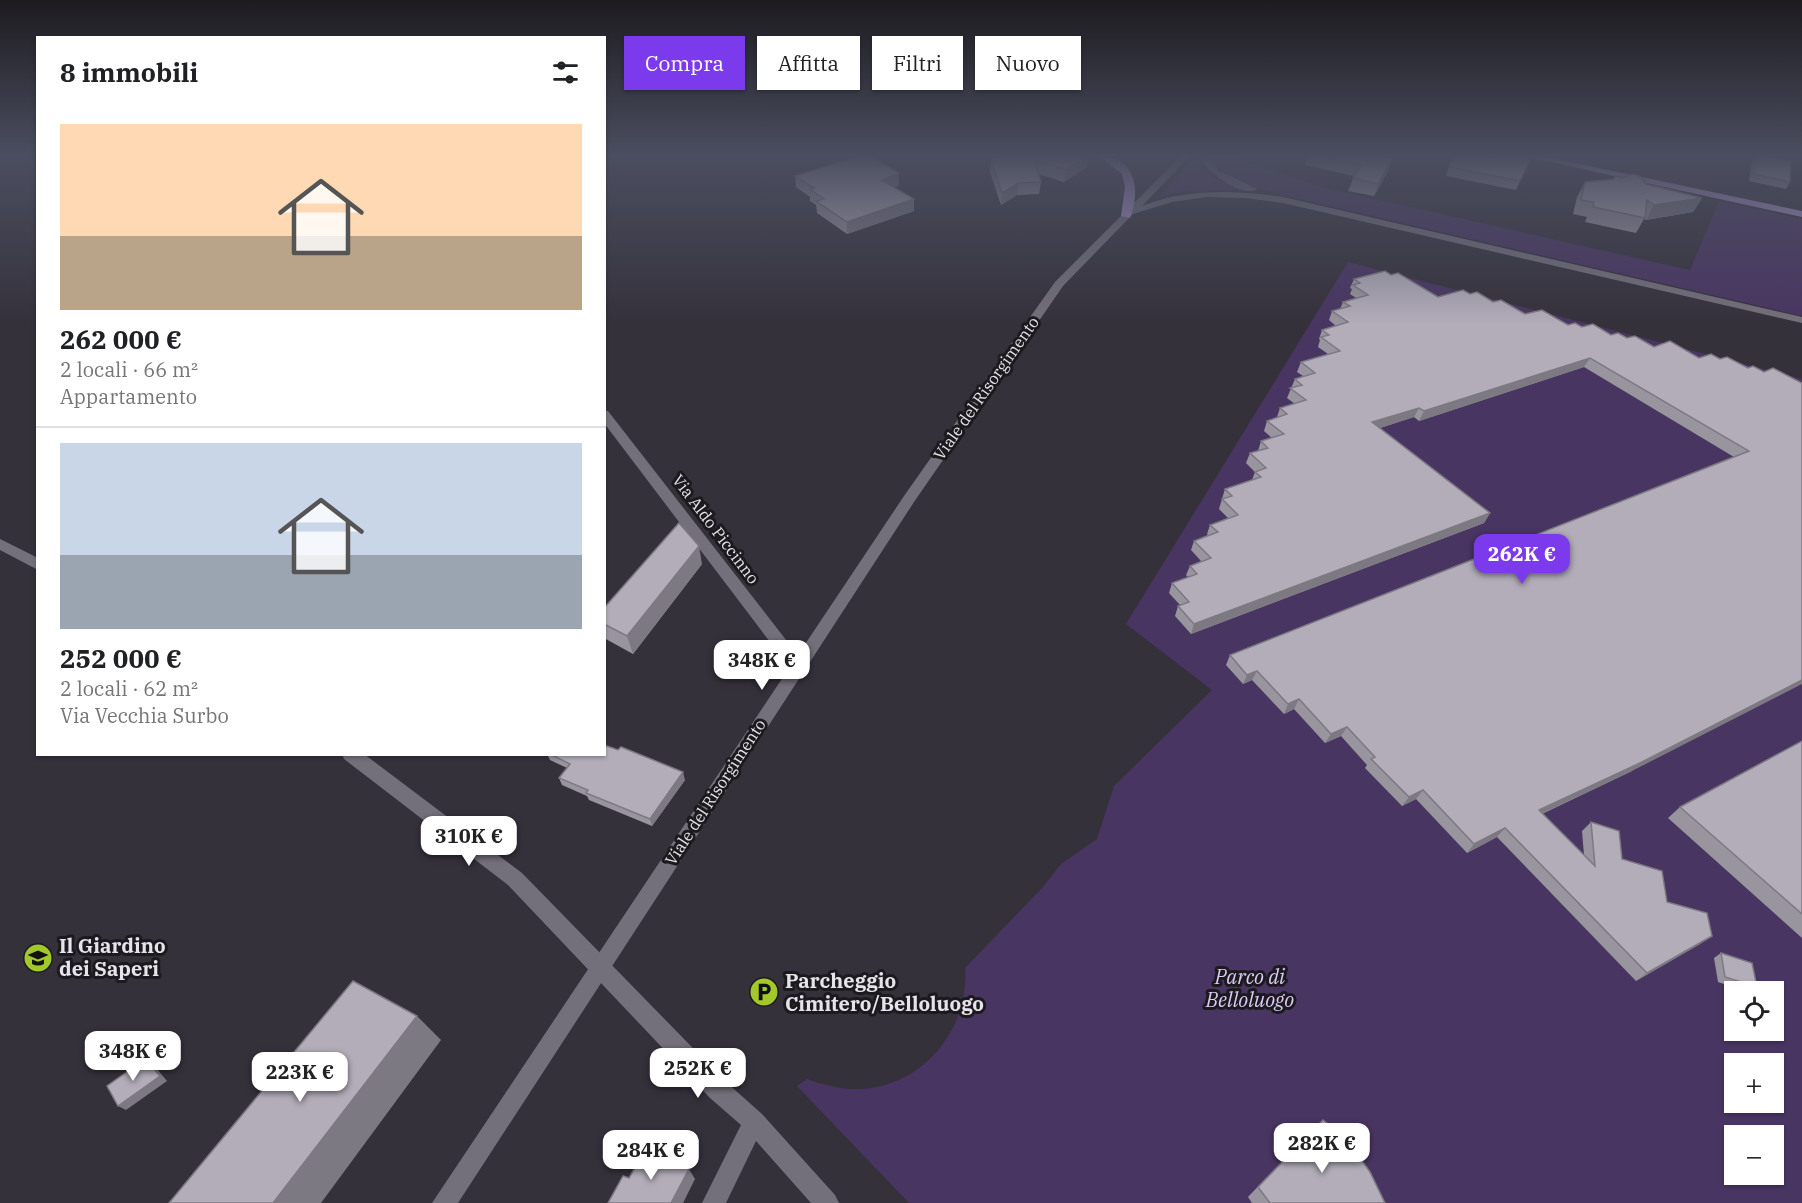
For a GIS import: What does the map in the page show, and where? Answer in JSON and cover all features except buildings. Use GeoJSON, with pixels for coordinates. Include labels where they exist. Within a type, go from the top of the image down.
{"type":"FeatureCollection","features":[{"type":"Feature","properties":{"kind":"main road","name":"Viale del Risorgimento"},"geometry":{"type":"LineString","coordinates":[[1126,216],[1129,212]]}},
{"type":"Feature","properties":{"kind":"main road","name":"Viale del Risorgimento"},"geometry":{"type":"LineString","coordinates":[[444,1203],[909,499],[1059,284],[1130,212]]}},
{"type":"Feature","properties":{"kind":"main road"},"geometry":{"type":"LineString","coordinates":[[1126,216],[1135,212]]}},
{"type":"Feature","properties":{"kind":"main road"},"geometry":{"type":"LineString","coordinates":[[1336,212],[1802,320]]}},
{"type":"Feature","properties":{"kind":"main road","name":"Via Aldo Piccinno"},"geometry":{"type":"LineString","coordinates":[[606,417],[798,667]]}},
{"type":"Feature","properties":{"kind":"main road"},"geometry":{"type":"LineString","coordinates":[[0,544],[36,564]]}},
{"type":"Feature","properties":{"kind":"main road"},"geometry":{"type":"LineString","coordinates":[[353,756],[515,879],[718,1090],[754,1122],[827,1203]]}},
{"type":"Feature","properties":{"kind":"main road"},"geometry":{"type":"LineString","coordinates":[[714,1203],[754,1122]]}},
{"type":"Feature","properties":{"kind":"green space"},"geometry":{"type":"Polygon","coordinates":[[[1356,212],[1433,212],[1690,270],[1714,212],[1770,212],[1802,219],[1802,316],[1356,212]]]}},
{"type":"Feature","properties":{"kind":"green space","name":"Parco di Belloluogo"},"geometry":{"type":"Polygon","coordinates":[[[1348,262],[1802,379],[1802,1203],[909,1203],[797,1086],[807,1079],[846,1089],[883,1086],[904,1078],[922,1066],[951,1032],[960,1012],[965,990],[965,968],[1043,887],[1061,864],[1097,839],[1114,786],[1212,690],[1126,624],[1348,262]]]}},
{"type":"Feature","properties":{"kind":"place","name":"Il Giardino dei Saperi"},"geometry":{"type":"Point","coordinates":[38,958]}},
{"type":"Feature","properties":{"kind":"place","name":"Parcheggio Cimitero/Belloluogo"},"geometry":{"type":"Point","coordinates":[764,992]}}]}
